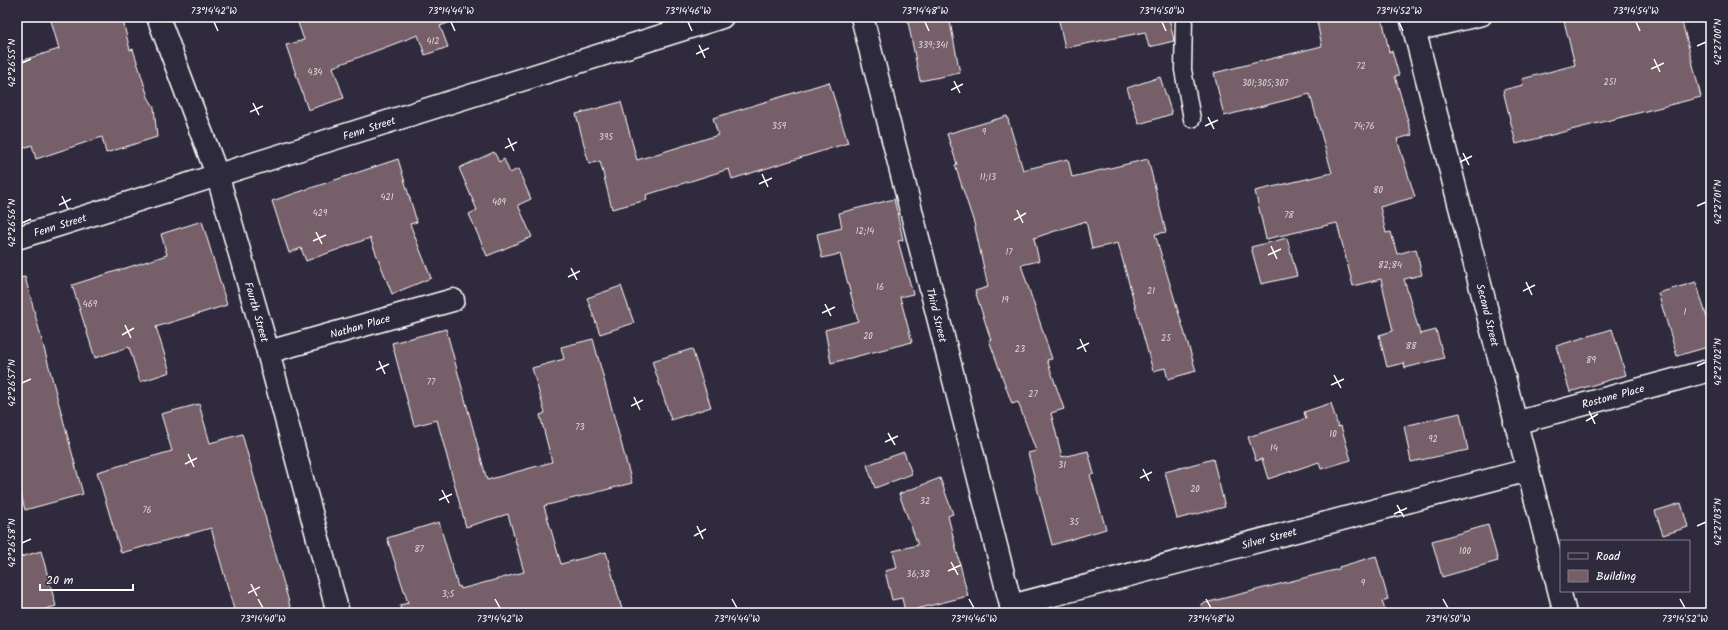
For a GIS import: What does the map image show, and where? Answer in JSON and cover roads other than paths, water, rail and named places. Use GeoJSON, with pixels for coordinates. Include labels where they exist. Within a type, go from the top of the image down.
{"type":"FeatureCollection","features":[{"type":"Feature","properties":{"kind":"street","name":"Fourth Street"},"geometry":{"type":"LineString","coordinates":[[158,17],[218,176],[268,352],[338,613]]}},
{"type":"Feature","properties":{"kind":"street","name":"Fenn Street"},"geometry":{"type":"LineString","coordinates":[[17,238],[218,176],[570,63],[722,17]]}},
{"type":"Feature","properties":{"kind":"street","name":"Third Street"},"geometry":{"type":"LineString","coordinates":[[862,17],[1012,609]]}},
{"type":"Feature","properties":{"kind":"street","name":"Second Street"},"geometry":{"type":"LineString","coordinates":[[1413,25],[1565,613]]}},
{"type":"Feature","properties":{"kind":"street","name":"Nathan Place"},"geometry":{"type":"LineString","coordinates":[[268,352],[453,300]]}},
{"type":"Feature","properties":{"kind":"street","name":"Rostone Place"},"geometry":{"type":"LineString","coordinates":[[1515,423],[1711,370]]}},
{"type":"Feature","properties":{"kind":"street","name":"Silver Street"},"geometry":{"type":"LineString","coordinates":[[1012,609],[1528,470]]}},
{"type":"Feature","properties":{"kind":"lane"},"geometry":{"type":"LineString","coordinates":[[1184,17],[1183,70],[1192,119]]}},
{"type":"Feature","properties":{"kind":"lane"},"geometry":{"type":"LineString","coordinates":[[1413,25],[1483,17]]}}]}
